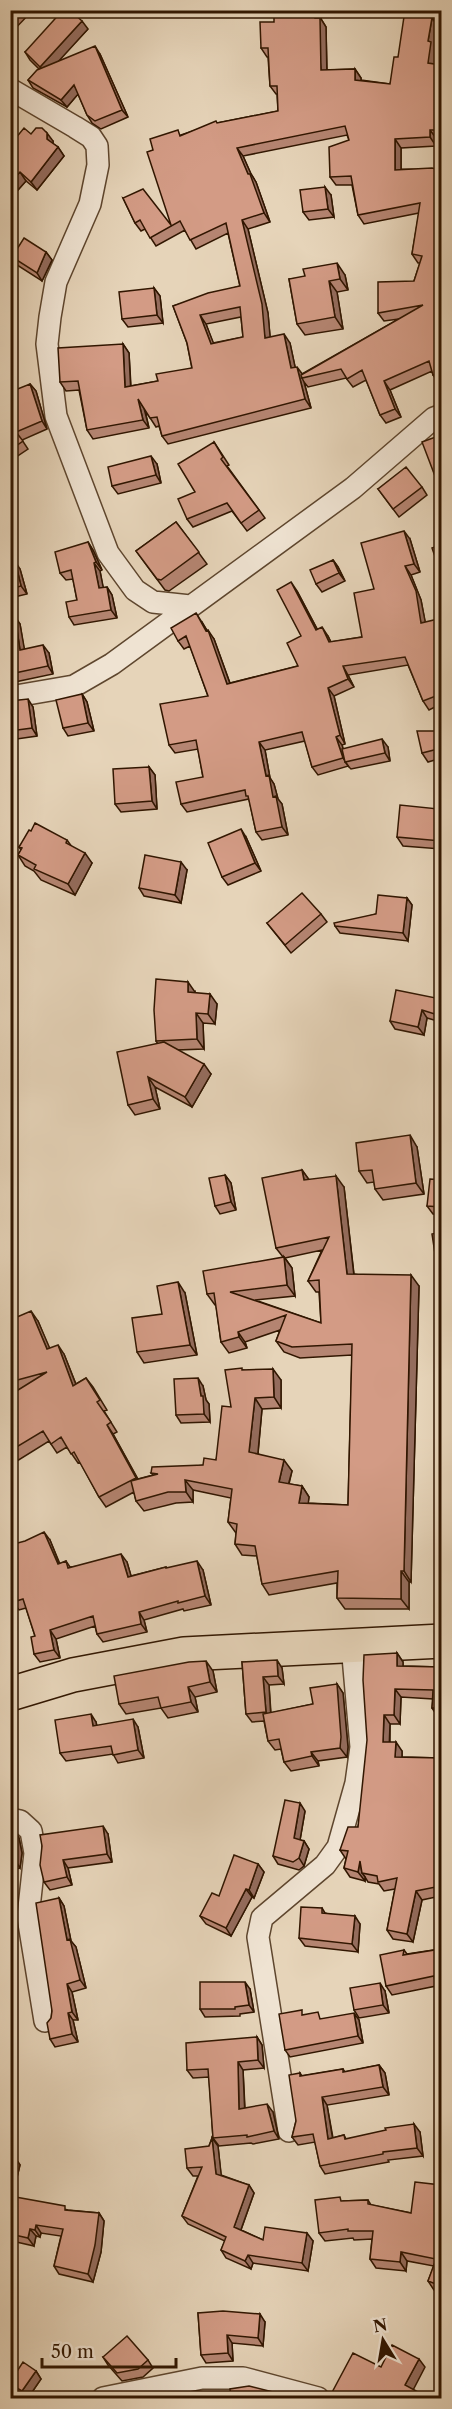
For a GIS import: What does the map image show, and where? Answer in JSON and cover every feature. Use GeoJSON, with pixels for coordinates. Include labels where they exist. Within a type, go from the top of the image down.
{"type":"FeatureCollection","features":[{"type":"Feature","properties":{"kind":"main road"},"geometry":{"type":"LineString","coordinates":[[10,1694],[73,1675],[184,1654],[441,1641]]}},
{"type":"Feature","properties":{"kind":"street"},"geometry":{"type":"LineString","coordinates":[[10,89],[91,137],[97,146],[98,165],[90,204],[56,282],[50,317],[47,344],[56,416],[108,553],[135,590],[153,602],[190,606]]}},
{"type":"Feature","properties":{"kind":"street"},"geometry":{"type":"LineString","coordinates":[[10,697],[74,686],[112,664],[353,488],[441,414]]}},
{"type":"Feature","properties":{"kind":"street"},"geometry":{"type":"LineString","coordinates":[[289,2131],[258,1937],[262,1918],[325,1865],[338,1847],[356,1783],[361,1747],[352,1645]]}},
{"type":"Feature","properties":{"kind":"street"},"geometry":{"type":"LineString","coordinates":[[10,1819],[20,1821],[31,1831],[34,1853],[28,1917],[45,2021]]}},
{"type":"Feature","properties":{"kind":"street"},"geometry":{"type":"LineString","coordinates":[[103,2398],[202,2378],[243,2378],[318,2398]]}},
{"type":"Feature","properties":{"kind":"building"},"geometry":{"type":"Polygon","coordinates":[[[63,10],[70,10],[82,21],[40,67],[25,52],[63,10]]]}},
{"type":"Feature","properties":{"kind":"building"},"geometry":{"type":"Polygon","coordinates":[[[274,10],[315,10],[315,18],[320,18],[321,70],[355,69],[355,80],[390,84],[394,57],[398,57],[405,10],[432,18],[428,41],[431,42],[428,63],[441,65],[441,130],[430,130],[430,137],[395,139],[395,170],[432,168],[441,170],[441,373],[433,375],[429,361],[384,381],[395,409],[380,415],[362,370],[347,379],[341,369],[302,378],[301,375],[423,305],[378,313],[378,282],[414,281],[422,256],[412,254],[420,203],[358,215],[351,176],[330,177],[329,147],[349,140],[345,126],[237,148],[250,174],[264,213],[242,220],[262,304],[265,338],[284,334],[291,368],[297,367],[305,399],[162,436],[157,417],[150,418],[138,399],[143,420],[87,430],[78,381],[60,382],[58,348],[123,344],[125,387],[158,381],[156,374],[192,368],[187,343],[173,306],[208,293],[240,286],[226,223],[190,240],[180,221],[150,238],[140,220],[135,223],[123,198],[143,189],[171,225],[147,152],[153,150],[150,139],[178,130],[180,136],[216,121],[217,123],[278,111],[277,86],[270,86],[268,48],[261,48],[260,22],[274,22],[274,10]],[[240,307],[200,315],[211,344],[243,337],[240,307]]]}},
{"type":"Feature","properties":{"kind":"building"},"geometry":{"type":"Polygon","coordinates":[[[95,46],[122,110],[95,121],[87,115],[74,85],[61,100],[28,80],[37,70],[95,46]]]}},
{"type":"Feature","properties":{"kind":"building"},"geometry":{"type":"Polygon","coordinates":[[[24,128],[31,134],[36,128],[42,128],[47,133],[47,139],[58,147],[31,182],[20,172],[10,183],[10,145],[24,128]]]}},
{"type":"Feature","properties":{"kind":"building"},"geometry":{"type":"Polygon","coordinates":[[[325,187],[328,209],[303,212],[300,190],[325,187]]]}},
{"type":"Feature","properties":{"kind":"building"},"geometry":{"type":"Polygon","coordinates":[[[24,238],[46,252],[37,273],[12,257],[24,238]]]}},
{"type":"Feature","properties":{"kind":"building"},"geometry":{"type":"Polygon","coordinates":[[[337,263],[340,279],[329,281],[335,317],[297,324],[289,279],[305,276],[303,269],[337,263]]]}},
{"type":"Feature","properties":{"kind":"building"},"geometry":{"type":"Polygon","coordinates":[[[154,288],[157,315],[122,319],[119,292],[154,288]]]}},
{"type":"Feature","properties":{"kind":"building"},"geometry":{"type":"Polygon","coordinates":[[[30,384],[42,421],[16,432],[23,441],[10,450],[10,402],[13,401],[10,392],[30,384]]]}},
{"type":"Feature","properties":{"kind":"building"},"geometry":{"type":"Polygon","coordinates":[[[441,435],[441,472],[435,476],[422,442],[441,435]]]}},
{"type":"Feature","properties":{"kind":"building"},"geometry":{"type":"Polygon","coordinates":[[[214,442],[223,457],[221,459],[259,510],[241,523],[227,503],[187,519],[178,499],[195,492],[178,464],[214,442]]]}},
{"type":"Feature","properties":{"kind":"building"},"geometry":{"type":"Polygon","coordinates":[[[151,456],[156,475],[112,486],[108,467],[151,456]]]}},
{"type":"Feature","properties":{"kind":"building"},"geometry":{"type":"Polygon","coordinates":[[[406,467],[422,487],[393,509],[378,489],[406,467]]]}},
{"type":"Feature","properties":{"kind":"building"},"geometry":{"type":"Polygon","coordinates":[[[176,522],[199,552],[161,580],[157,579],[136,551],[176,522]]]}},
{"type":"Feature","properties":{"kind":"building"},"geometry":{"type":"Polygon","coordinates":[[[404,531],[414,564],[405,566],[416,591],[421,623],[438,619],[441,638],[441,694],[423,701],[405,657],[343,666],[348,679],[328,688],[340,735],[336,737],[343,758],[312,767],[302,732],[259,742],[266,776],[269,775],[273,797],[276,796],[282,827],[256,832],[245,790],[181,804],[176,782],[203,777],[196,740],[169,745],[160,704],[208,696],[186,636],[178,641],[171,628],[196,613],[206,631],[208,630],[227,684],[298,666],[287,643],[301,636],[277,590],[291,582],[316,630],[322,627],[329,642],[362,637],[354,593],[374,589],[361,543],[404,531]]]}},
{"type":"Feature","properties":{"kind":"building"},"geometry":{"type":"Polygon","coordinates":[[[88,542],[96,562],[94,563],[99,588],[107,587],[111,610],[69,617],[66,602],[77,600],[71,570],[60,573],[55,552],[88,542]]]}},
{"type":"Feature","properties":{"kind":"building"},"geometry":{"type":"Polygon","coordinates":[[[441,545],[441,567],[439,568],[432,548],[441,545]]]}},
{"type":"Feature","properties":{"kind":"building"},"geometry":{"type":"Polygon","coordinates":[[[333,560],[339,573],[316,584],[310,570],[333,560]]]}},
{"type":"Feature","properties":{"kind":"building"},"geometry":{"type":"Polygon","coordinates":[[[15,561],[21,586],[10,589],[10,563],[15,561]]]}},
{"type":"Feature","properties":{"kind":"building"},"geometry":{"type":"Polygon","coordinates":[[[10,616],[15,616],[20,650],[43,645],[48,666],[10,674],[10,616]]]}},
{"type":"Feature","properties":{"kind":"building"},"geometry":{"type":"Polygon","coordinates":[[[82,694],[88,723],[63,728],[56,700],[82,694]]]}},
{"type":"Feature","properties":{"kind":"building"},"geometry":{"type":"Polygon","coordinates":[[[28,699],[32,728],[10,731],[10,701],[28,699]]]}},
{"type":"Feature","properties":{"kind":"building"},"geometry":{"type":"Polygon","coordinates":[[[417,731],[441,731],[441,841],[397,837],[400,805],[438,809],[438,749],[422,753],[417,731]]]}},
{"type":"Feature","properties":{"kind":"building"},"geometry":{"type":"Polygon","coordinates":[[[382,739],[385,753],[345,762],[342,749],[382,739]]]}},
{"type":"Feature","properties":{"kind":"building"},"geometry":{"type":"Polygon","coordinates":[[[149,767],[152,801],[115,804],[113,769],[149,767]]]}},
{"type":"Feature","properties":{"kind":"building"},"geometry":{"type":"Polygon","coordinates":[[[35,823],[67,840],[66,843],[85,853],[68,884],[34,869],[36,865],[18,855],[22,848],[19,847],[35,823]]]}},
{"type":"Feature","properties":{"kind":"building"},"geometry":{"type":"Polygon","coordinates":[[[241,829],[255,863],[222,877],[208,843],[241,829]]]}},
{"type":"Feature","properties":{"kind":"building"},"geometry":{"type":"Polygon","coordinates":[[[145,855],[181,862],[175,895],[139,888],[145,855]]]}},
{"type":"Feature","properties":{"kind":"building"},"geometry":{"type":"Polygon","coordinates":[[[302,893],[321,914],[285,945],[267,923],[302,893]]]}},
{"type":"Feature","properties":{"kind":"building"},"geometry":{"type":"Polygon","coordinates":[[[378,895],[407,898],[403,933],[335,926],[334,923],[376,914],[378,895]]]}},
{"type":"Feature","properties":{"kind":"building"},"geometry":{"type":"Polygon","coordinates":[[[156,979],[188,982],[188,992],[210,994],[208,1014],[196,1013],[197,1039],[156,1041],[154,1010],[156,979]]]}},
{"type":"Feature","properties":{"kind":"building"},"geometry":{"type":"Polygon","coordinates":[[[396,990],[441,999],[441,1016],[422,1010],[418,1027],[390,1021],[396,990]]]}},
{"type":"Feature","properties":{"kind":"building"},"geometry":{"type":"Polygon","coordinates":[[[164,1042],[204,1064],[185,1097],[148,1077],[153,1099],[128,1105],[117,1052],[164,1042]]]}},
{"type":"Feature","properties":{"kind":"building"},"geometry":{"type":"Polygon","coordinates":[[[410,1135],[416,1183],[375,1189],[372,1170],[359,1171],[356,1143],[410,1135]]]}},
{"type":"Feature","properties":{"kind":"building"},"geometry":{"type":"Polygon","coordinates":[[[302,1170],[304,1180],[336,1176],[347,1274],[411,1275],[404,1571],[401,1571],[401,1599],[337,1598],[338,1571],[262,1584],[255,1546],[235,1544],[237,1524],[228,1522],[232,1489],[185,1480],[186,1492],[168,1492],[136,1501],[131,1481],[158,1474],[151,1473],[152,1467],[203,1465],[204,1458],[216,1460],[222,1406],[231,1407],[225,1370],[273,1369],[274,1397],[255,1398],[249,1452],[284,1460],[279,1482],[302,1486],[299,1503],[348,1505],[352,1344],[292,1347],[276,1341],[286,1315],[238,1332],[239,1337],[221,1342],[214,1293],[207,1294],[203,1271],[284,1257],[287,1285],[230,1292],[321,1323],[319,1280],[308,1281],[329,1237],[276,1248],[262,1178],[302,1170]]]}},
{"type":"Feature","properties":{"kind":"building"},"geometry":{"type":"Polygon","coordinates":[[[225,1175],[231,1202],[215,1206],[209,1178],[225,1175]]]}},
{"type":"Feature","properties":{"kind":"building"},"geometry":{"type":"Polygon","coordinates":[[[430,1179],[441,1180],[441,1207],[427,1206],[430,1179]]]}},
{"type":"Feature","properties":{"kind":"building"},"geometry":{"type":"Polygon","coordinates":[[[441,1232],[441,1259],[436,1260],[432,1234],[441,1232]]]}},
{"type":"Feature","properties":{"kind":"building"},"geometry":{"type":"Polygon","coordinates":[[[178,1282],[190,1345],[137,1352],[132,1318],[162,1314],[157,1286],[178,1282]]]}},
{"type":"Feature","properties":{"kind":"building"},"geometry":{"type":"Polygon","coordinates":[[[31,1311],[47,1349],[58,1345],[73,1386],[86,1378],[100,1400],[97,1402],[111,1422],[107,1425],[136,1478],[99,1497],[74,1452],[71,1454],[61,1437],[51,1444],[43,1431],[10,1451],[10,1395],[47,1372],[10,1382],[10,1320],[31,1311]]]}},
{"type":"Feature","properties":{"kind":"building"},"geometry":{"type":"Polygon","coordinates":[[[198,1378],[201,1396],[203,1396],[204,1414],[176,1415],[174,1379],[198,1378]]]}},
{"type":"Feature","properties":{"kind":"building"},"geometry":{"type":"Polygon","coordinates":[[[44,1532],[58,1564],[66,1561],[68,1568],[121,1554],[128,1577],[197,1561],[205,1596],[139,1612],[141,1624],[97,1634],[93,1616],[50,1630],[54,1650],[34,1654],[31,1637],[35,1636],[23,1599],[13,1602],[10,1595],[10,1545],[44,1532]]]}},
{"type":"Feature","properties":{"kind":"building"},"geometry":{"type":"Polygon","coordinates":[[[397,1653],[397,1666],[441,1667],[441,1708],[432,1708],[433,1690],[395,1689],[394,1715],[384,1715],[383,1742],[396,1742],[395,1757],[441,1758],[441,1814],[438,1833],[441,1860],[438,1861],[441,1886],[416,1891],[407,1934],[387,1930],[397,1878],[378,1882],[377,1876],[362,1873],[360,1861],[358,1872],[344,1868],[348,1851],[340,1850],[348,1827],[358,1827],[367,1740],[363,1680],[364,1655],[397,1653]]]}},
{"type":"Feature","properties":{"kind":"building"},"geometry":{"type":"Polygon","coordinates":[[[277,1660],[278,1676],[263,1677],[266,1712],[246,1714],[242,1662],[277,1660]]]}},
{"type":"Feature","properties":{"kind":"building"},"geometry":{"type":"Polygon","coordinates":[[[206,1661],[210,1682],[188,1687],[191,1702],[161,1708],[158,1697],[119,1704],[114,1676],[206,1661]]]}},
{"type":"Feature","properties":{"kind":"building"},"geometry":{"type":"Polygon","coordinates":[[[337,1684],[340,1748],[311,1752],[312,1756],[284,1762],[279,1739],[268,1741],[263,1714],[313,1704],[310,1688],[337,1684]]]}},
{"type":"Feature","properties":{"kind":"building"},"geometry":{"type":"Polygon","coordinates":[[[91,1714],[93,1726],[133,1719],[138,1750],[113,1755],[111,1746],[60,1753],[55,1720],[91,1714]]]}},
{"type":"Feature","properties":{"kind":"building"},"geometry":{"type":"Polygon","coordinates":[[[285,1800],[300,1803],[294,1838],[304,1841],[299,1858],[293,1862],[273,1856],[285,1800]]]}},
{"type":"Feature","properties":{"kind":"building"},"geometry":{"type":"Polygon","coordinates":[[[10,1825],[14,1842],[13,1857],[10,1858],[10,1825]]]}},
{"type":"Feature","properties":{"kind":"building"},"geometry":{"type":"Polygon","coordinates":[[[103,1826],[107,1854],[63,1860],[67,1877],[44,1882],[40,1865],[42,1846],[40,1835],[103,1826]]]}},
{"type":"Feature","properties":{"kind":"building"},"geometry":{"type":"Polygon","coordinates":[[[234,1855],[258,1864],[249,1890],[246,1889],[226,1928],[200,1916],[212,1893],[219,1896],[234,1855]]]}},
{"type":"Feature","properties":{"kind":"building"},"geometry":{"type":"Polygon","coordinates":[[[59,1898],[67,1940],[70,1939],[80,1980],[67,1984],[72,2012],[68,2013],[72,2034],[50,2039],[47,2023],[52,2011],[36,1903],[59,1898]]]}},
{"type":"Feature","properties":{"kind":"building"},"geometry":{"type":"Polygon","coordinates":[[[301,1907],[322,1908],[322,1913],[355,1916],[352,1944],[299,1938],[301,1907]]]}},
{"type":"Feature","properties":{"kind":"building"},"geometry":{"type":"Polygon","coordinates":[[[441,1949],[441,2014],[434,1976],[386,1986],[380,1955],[404,1950],[403,1955],[441,1949]]]}},
{"type":"Feature","properties":{"kind":"building"},"geometry":{"type":"Polygon","coordinates":[[[200,1982],[245,1982],[249,2005],[235,2007],[235,2009],[200,2009],[200,1982]]]}},
{"type":"Feature","properties":{"kind":"building"},"geometry":{"type":"Polygon","coordinates":[[[380,1983],[383,2005],[354,2010],[350,1988],[380,1983]]]}},
{"type":"Feature","properties":{"kind":"building"},"geometry":{"type":"Polygon","coordinates":[[[302,2010],[302,2015],[318,2012],[320,2019],[354,2013],[358,2036],[285,2050],[279,2014],[302,2010]]]}},
{"type":"Feature","properties":{"kind":"building"},"geometry":{"type":"Polygon","coordinates":[[[257,2037],[258,2060],[238,2062],[239,2109],[267,2104],[274,2131],[247,2137],[247,2135],[213,2138],[208,2069],[187,2070],[186,2043],[257,2037]]]}},
{"type":"Feature","properties":{"kind":"building"},"geometry":{"type":"Polygon","coordinates":[[[379,2065],[383,2087],[322,2097],[328,2139],[344,2135],[345,2139],[386,2130],[385,2128],[414,2124],[417,2148],[383,2152],[383,2154],[320,2166],[313,2134],[292,2137],[296,2121],[289,2075],[300,2073],[300,2076],[343,2069],[343,2072],[379,2065]]]}},
{"type":"Feature","properties":{"kind":"building"},"geometry":{"type":"Polygon","coordinates":[[[212,2138],[216,2174],[249,2185],[234,2227],[263,2240],[265,2227],[307,2233],[302,2263],[248,2255],[245,2261],[221,2250],[226,2237],[182,2216],[202,2167],[187,2168],[185,2149],[209,2146],[212,2138]]]}},
{"type":"Feature","properties":{"kind":"building"},"geometry":{"type":"Polygon","coordinates":[[[10,2156],[15,2157],[10,2174],[10,2156]]]}},
{"type":"Feature","properties":{"kind":"building"},"geometry":{"type":"Polygon","coordinates":[[[415,2182],[441,2185],[441,2217],[435,2245],[441,2247],[441,2286],[428,2281],[436,2259],[401,2252],[400,2262],[370,2259],[373,2231],[348,2231],[348,2229],[319,2233],[315,2200],[340,2197],[341,2201],[368,2200],[368,2204],[411,2213],[415,2182]]]}},
{"type":"Feature","properties":{"kind":"building"},"geometry":{"type":"Polygon","coordinates":[[[10,2196],[65,2206],[65,2210],[99,2213],[88,2274],[54,2266],[63,2229],[36,2225],[35,2230],[30,2229],[28,2238],[10,2234],[10,2196]]]}},
{"type":"Feature","properties":{"kind":"building"},"geometry":{"type":"Polygon","coordinates":[[[223,2311],[260,2314],[258,2338],[227,2335],[228,2353],[201,2355],[198,2313],[223,2311]]]}},
{"type":"Feature","properties":{"kind":"building"},"geometry":{"type":"Polygon","coordinates":[[[127,2336],[148,2360],[138,2369],[117,2373],[103,2357],[127,2336]]]}},
{"type":"Feature","properties":{"kind":"building"},"geometry":{"type":"Polygon","coordinates":[[[392,2345],[419,2359],[405,2385],[429,2398],[329,2398],[353,2353],[381,2367],[392,2345]]]}},
{"type":"Feature","properties":{"kind":"building"},"geometry":{"type":"Polygon","coordinates":[[[23,2362],[36,2371],[22,2391],[10,2382],[23,2362]]]}},
{"type":"Feature","properties":{"kind":"building"},"geometry":{"type":"Polygon","coordinates":[[[249,2386],[297,2398],[231,2398],[230,2389],[249,2386]]]}}]}
